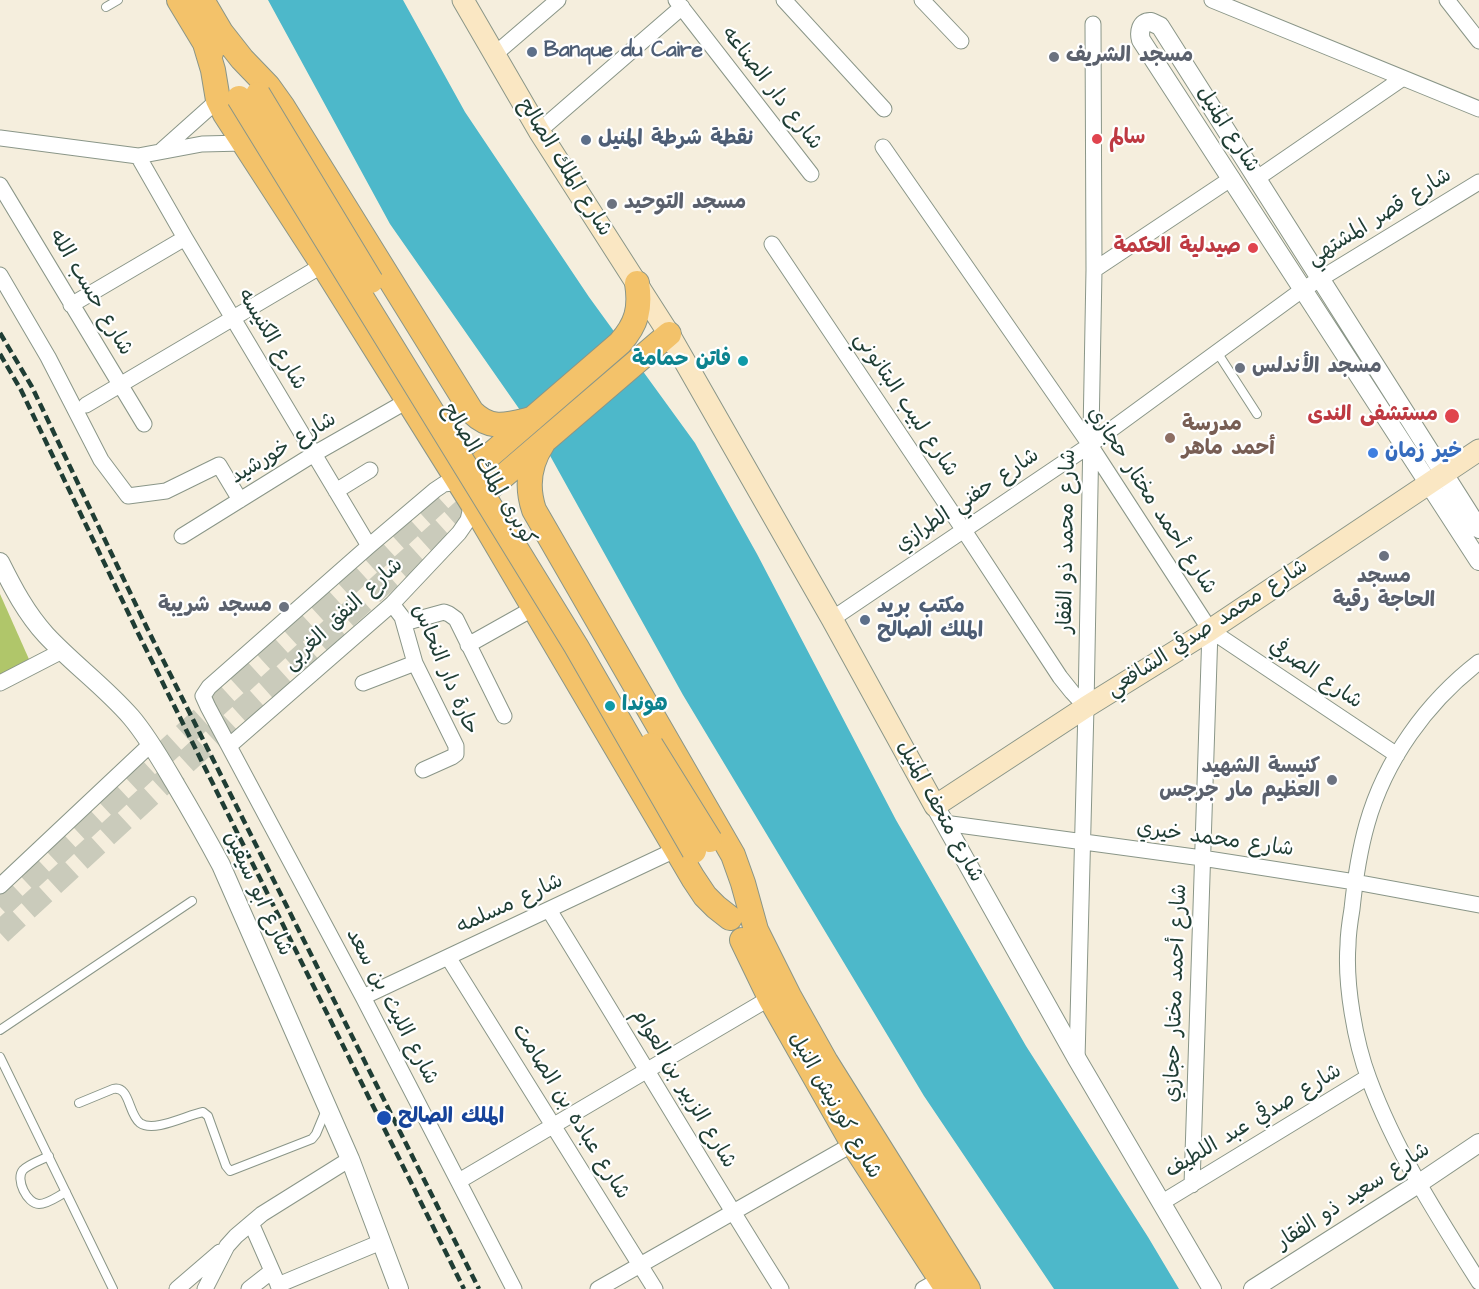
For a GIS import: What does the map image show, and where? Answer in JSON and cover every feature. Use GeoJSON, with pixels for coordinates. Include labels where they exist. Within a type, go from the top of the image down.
{"type":"FeatureCollection","features":[{"type":"Feature","properties":{"kind":"highway"},"geometry":{"type":"LineString","coordinates":[[179,0],[212,35],[242,59],[268,86],[283,107],[472,412],[489,425],[520,422]]}},
{"type":"Feature","properties":{"kind":"highway"},"geometry":{"type":"LineString","coordinates":[[202,0],[212,35],[211,63],[218,100],[225,114],[410,401],[521,584],[675,850],[705,896],[716,907],[741,920],[743,883],[733,855],[534,510],[526,469]]}},
{"type":"Feature","properties":{"kind":"highway","name":"كوبرى الملك الصالح"},"geometry":{"type":"LineString","coordinates":[[212,35],[710,840],[741,920]]}},
{"type":"Feature","properties":{"kind":"highway"},"geometry":{"type":"LineString","coordinates":[[626,335],[638,309],[637,283]]}},
{"type":"Feature","properties":{"kind":"highway"},"geometry":{"type":"LineString","coordinates":[[459,482],[520,422],[636,325],[645,325],[653,331],[655,340],[652,348],[543,443],[526,469],[472,503]]}},
{"type":"Feature","properties":{"kind":"highway"},"geometry":{"type":"LineString","coordinates":[[410,401],[427,402],[435,398],[447,385],[450,377]]}},
{"type":"Feature","properties":{"kind":"highway"},"geometry":{"type":"LineString","coordinates":[[521,584],[561,557]]}},
{"type":"Feature","properties":{"kind":"highway","name":"شارع كورنيش النيل"},"geometry":{"type":"LineString","coordinates":[[741,920],[739,933],[770,998],[937,1286]]}},
{"type":"Feature","properties":{"kind":"highway","name":"شارع كورنيش النيل"},"geometry":{"type":"LineString","coordinates":[[741,920],[789,996],[826,1062],[968,1289]]}},
{"type":"Feature","properties":{"kind":"main road","name":"شارع الملك الصالح"},"geometry":{"type":"LineString","coordinates":[[463,0],[539,131],[637,283],[652,348]]}},
{"type":"Feature","properties":{"kind":"main road","name":"شارع متحف المنيل"},"geometry":{"type":"LineString","coordinates":[[652,348],[832,619],[940,814]]}},
{"type":"Feature","properties":{"kind":"main road","name":"شارع محمد صدقي الشافعي"},"geometry":{"type":"LineString","coordinates":[[940,814],[1086,707],[1210,630],[1479,450]]}},
{"type":"Feature","properties":{"kind":"street"},"geometry":{"type":"LineString","coordinates":[[494,56],[558,0]]}},
{"type":"Feature","properties":{"kind":"street"},"geometry":{"type":"LineString","coordinates":[[784,0],[884,109]]}},
{"type":"Feature","properties":{"kind":"street"},"geometry":{"type":"LineString","coordinates":[[921,0],[961,41]]}},
{"type":"Feature","properties":{"kind":"street"},"geometry":{"type":"LineString","coordinates":[[1212,0],[1479,110]]}},
{"type":"Feature","properties":{"kind":"street"},"geometry":{"type":"LineString","coordinates":[[1447,0],[1479,41]]}},
{"type":"Feature","properties":{"kind":"street"},"geometry":{"type":"LineString","coordinates":[[539,131],[679,4]]}},
{"type":"Feature","properties":{"kind":"street","name":"شارع دار الصناعه"},"geometry":{"type":"LineString","coordinates":[[679,4],[811,174]]}},
{"type":"Feature","properties":{"kind":"street","name":"شارع المنيل"},"geometry":{"type":"LineString","coordinates":[[1479,529],[1436,478],[1302,291],[1142,40],[1140,31],[1146,23],[1151,22],[1160,26],[1320,280],[1436,478],[1479,561]]}},
{"type":"Feature","properties":{"kind":"street","name":"شارع محمد ذو الفقار"},"geometry":{"type":"LineString","coordinates":[[1077,1059],[1094,270],[1094,24]]}},
{"type":"Feature","properties":{"kind":"street"},"geometry":{"type":"LineString","coordinates":[[1256,179],[1403,78]]}},
{"type":"Feature","properties":{"kind":"street"},"geometry":{"type":"LineString","coordinates":[[162,150],[218,100]]}},
{"type":"Feature","properties":{"kind":"street"},"geometry":{"type":"LineString","coordinates":[[0,138],[138,156],[202,144],[244,143]]}},
{"type":"Feature","properties":{"kind":"street","name":"شارع أحمد مختار حجازي"},"geometry":{"type":"LineString","coordinates":[[883,147],[1090,445],[1210,630],[1192,1185]]}},
{"type":"Feature","properties":{"kind":"street","name":"شارع الكنيسه"},"geometry":{"type":"LineString","coordinates":[[138,156],[369,546]]}},
{"type":"Feature","properties":{"kind":"street"},"geometry":{"type":"LineString","coordinates":[[1094,270],[1232,178]]}},
{"type":"Feature","properties":{"kind":"street","name":"شارع قصر المشتهي"},"geometry":{"type":"LineString","coordinates":[[1302,291],[1479,182]]}},
{"type":"Feature","properties":{"kind":"street","name":"شارع حسب الله"},"geometry":{"type":"LineString","coordinates":[[0,185],[144,424]]}},
{"type":"Feature","properties":{"kind":"street"},"geometry":{"type":"LineString","coordinates":[[71,305],[185,238]]}},
{"type":"Feature","properties":{"kind":"street","name":"شارع لبيب البتانوني"},"geometry":{"type":"LineString","coordinates":[[771,244],[1060,677],[1086,707]]}},
{"type":"Feature","properties":{"kind":"street"},"geometry":{"type":"LineString","coordinates":[[86,405],[323,265]]}},
{"type":"Feature","properties":{"kind":"street"},"geometry":{"type":"LineString","coordinates":[[0,274],[48,357],[101,460],[128,496],[166,491],[219,465],[240,500]]}},
{"type":"Feature","properties":{"kind":"street","name":"شارع حفني الطرازي"},"geometry":{"type":"LineString","coordinates":[[832,619],[1090,445],[1302,291]]}},
{"type":"Feature","properties":{"kind":"street","name":"شارع خورشيد"},"geometry":{"type":"LineString","coordinates":[[182,536],[314,454],[410,401]]}},
{"type":"Feature","properties":{"kind":"street"},"geometry":{"type":"LineString","coordinates":[[336,491],[370,470]]}},
{"type":"Feature","properties":{"kind":"street","name":"شارع النفق الغربى"},"geometry":{"type":"LineString","coordinates":[[203,696],[209,687],[435,490],[444,484],[459,482]]}},
{"type":"Feature","properties":{"kind":"street","name":"شارع النفق الغربى"},"geometry":{"type":"LineString","coordinates":[[230,746],[392,604],[459,533],[468,520],[472,503]]}},
{"type":"Feature","properties":{"kind":"street","name":"شارع ابو سيفين"},"geometry":{"type":"LineString","coordinates":[[0,562],[15,593],[44,633],[132,719],[151,744],[192,812],[221,865],[328,1106],[399,1289]]}},
{"type":"Feature","properties":{"kind":"street","name":"حارة دار النحاس"},"geometry":{"type":"LineString","coordinates":[[392,604],[400,613],[415,663],[456,746],[456,754],[452,757],[423,770]]}},
{"type":"Feature","properties":{"kind":"street"},"geometry":{"type":"LineString","coordinates":[[468,645],[534,608]]}},
{"type":"Feature","properties":{"kind":"street"},"geometry":{"type":"LineString","coordinates":[[404,623],[444,612],[456,619],[504,717]]}},
{"type":"Feature","properties":{"kind":"street","name":"شارع الصرفي"},"geometry":{"type":"LineString","coordinates":[[1210,630],[1397,755]]}},
{"type":"Feature","properties":{"kind":"street"},"geometry":{"type":"LineString","coordinates":[[0,682],[62,651]]}},
{"type":"Feature","properties":{"kind":"street"},"geometry":{"type":"LineString","coordinates":[[1479,662],[1439,698],[1417,725],[1397,755],[1380,788],[1367,822],[1358,858],[1347,947],[1349,991],[1356,1035],[1368,1077],[1384,1116],[1418,1184],[1474,1263],[1479,1282]]}},
{"type":"Feature","properties":{"kind":"street"},"geometry":{"type":"LineString","coordinates":[[363,683],[415,663]]}},
{"type":"Feature","properties":{"kind":"street","name":"شارع الليث بن سعد"},"geometry":{"type":"LineString","coordinates":[[203,696],[514,1289]]}},
{"type":"Feature","properties":{"kind":"street"},"geometry":{"type":"LineString","coordinates":[[0,886],[151,744]]}},
{"type":"Feature","properties":{"kind":"street","name":"شارع محمد خيري"},"geometry":{"type":"LineString","coordinates":[[940,814],[1082,842],[1355,882],[1479,905]]}},
{"type":"Feature","properties":{"kind":"street","name":"شارع متحف المنيل"},"geometry":{"type":"LineString","coordinates":[[940,814],[1077,1059],[1212,1289]]}},
{"type":"Feature","properties":{"kind":"street","name":"شارع مسلمه"},"geometry":{"type":"LineString","coordinates":[[363,998],[675,850]]}},
{"type":"Feature","properties":{"kind":"street","name":"شارع الزبير بن العوام"},"geometry":{"type":"LineString","coordinates":[[549,910],[781,1289]]}},
{"type":"Feature","properties":{"kind":"street","name":"شارع عباده بن الصامت"},"geometry":{"type":"LineString","coordinates":[[448,957],[655,1289]]}},
{"type":"Feature","properties":{"kind":"street"},"geometry":{"type":"LineString","coordinates":[[459,1181],[770,998]]}},
{"type":"Feature","properties":{"kind":"street","name":"شارع صدقي عبد اللطيف"},"geometry":{"type":"LineString","coordinates":[[1161,1203],[1368,1077]]}},
{"type":"Feature","properties":{"kind":"street","name":"شارع سعيد ذو الفقار"},"geometry":{"type":"LineString","coordinates":[[1253,1289],[1479,1143]]}},
{"type":"Feature","properties":{"kind":"street"},"geometry":{"type":"LineString","coordinates":[[598,1289],[854,1144]]}},
{"type":"Feature","properties":{"kind":"street"},"geometry":{"type":"LineString","coordinates":[[177,1289],[262,1214],[350,1160]]}},
{"type":"Feature","properties":{"kind":"street"},"geometry":{"type":"LineString","coordinates":[[251,1223],[276,1282]]}},
{"type":"Feature","properties":{"kind":"street"},"geometry":{"type":"LineString","coordinates":[[249,1289],[276,1282],[381,1242]]}},
{"type":"Feature","properties":{"kind":"street"},"geometry":{"type":"LineString","coordinates":[[205,1289],[227,1246]]}},
{"type":"Feature","properties":{"kind":"lane"},"geometry":{"type":"LineString","coordinates":[[106,7],[118,0]]}},
{"type":"Feature","properties":{"kind":"lane"},"geometry":{"type":"LineString","coordinates":[[1217,352],[1257,414]]}},
{"type":"Feature","properties":{"kind":"lane"},"geometry":{"type":"LineString","coordinates":[[0,1029],[192,901]]}},
{"type":"Feature","properties":{"kind":"lane"},"geometry":{"type":"LineString","coordinates":[[0,1057],[114,1289]]}},
{"type":"Feature","properties":{"kind":"lane"},"geometry":{"type":"LineString","coordinates":[[79,1104],[118,1088],[125,1092],[133,1115],[147,1126],[156,1126],[203,1112],[208,1116],[226,1166],[230,1171],[312,1139],[328,1106]]}},
{"type":"Feature","properties":{"kind":"lane"},"geometry":{"type":"LineString","coordinates":[[49,1156],[22,1171],[20,1182],[28,1198],[39,1204],[66,1192]]}},
{"type":"Feature","properties":{"kind":"green space"},"geometry":{"type":"Polygon","coordinates":[[[0,594],[32,666],[0,683],[0,594]]]}},
{"type":"Feature","properties":{"kind":"water"},"geometry":{"type":"Polygon","coordinates":[[[268,0],[403,0],[465,112],[589,297],[695,443],[757,554],[896,820],[1026,1046],[1179,1289],[1054,1289],[924,1096],[683,695],[543,443],[390,224],[268,0]]]}},
{"type":"Feature","properties":{"kind":"tunnel"},"geometry":{"type":"LineString","coordinates":[[0,907],[459,482]]}},
{"type":"Feature","properties":{"kind":"tunnel"},"geometry":{"type":"LineString","coordinates":[[0,933],[472,503]]}},
{"type":"Feature","properties":{"kind":"railway"},"geometry":{"type":"LineString","coordinates":[[0,333],[32,387],[147,628],[479,1289]]}},
{"type":"Feature","properties":{"kind":"railway"},"geometry":{"type":"LineString","coordinates":[[0,354],[21,390],[138,633],[464,1289]]}},
{"type":"Feature","properties":{"kind":"place","name":"Banque du Caire"},"geometry":{"type":"Point","coordinates":[532,52]}},
{"type":"Feature","properties":{"kind":"place","name":"مسجد الشريف"},"geometry":{"type":"Point","coordinates":[1054,57]}},
{"type":"Feature","properties":{"kind":"place","name":"سالم"},"geometry":{"type":"Point","coordinates":[1097,139]}},
{"type":"Feature","properties":{"kind":"place","name":"نقطة شرطة المنيل"},"geometry":{"type":"Point","coordinates":[586,140]}},
{"type":"Feature","properties":{"kind":"place","name":"مسجد التوحيد"},"geometry":{"type":"Point","coordinates":[612,204]}},
{"type":"Feature","properties":{"kind":"place","name":"صيدلية الحكمة"},"geometry":{"type":"Point","coordinates":[1253,248]}},
{"type":"Feature","properties":{"kind":"place","name":"فاتن حمامة"},"geometry":{"type":"Point","coordinates":[743,361]}},
{"type":"Feature","properties":{"kind":"place","name":"مسجد الأندلس"},"geometry":{"type":"Point","coordinates":[1240,368]}},
{"type":"Feature","properties":{"kind":"place","name":"مستشفى الندى"},"geometry":{"type":"Point","coordinates":[1452,416]}},
{"type":"Feature","properties":{"kind":"place","name":"مدرسة أحمد ماهر"},"geometry":{"type":"Point","coordinates":[1170,438]}},
{"type":"Feature","properties":{"kind":"place","name":"خير زمان"},"geometry":{"type":"Point","coordinates":[1373,453]}},
{"type":"Feature","properties":{"kind":"place","name":"مسجد الحاجة رقية"},"geometry":{"type":"Point","coordinates":[1384,556]}},
{"type":"Feature","properties":{"kind":"place","name":"مسجد شريبة"},"geometry":{"type":"Point","coordinates":[284,607]}},
{"type":"Feature","properties":{"kind":"place","name":"مكتب بريد الملك الصالح"},"geometry":{"type":"Point","coordinates":[865,620]}},
{"type":"Feature","properties":{"kind":"place","name":"هوندا"},"geometry":{"type":"Point","coordinates":[610,706]}},
{"type":"Feature","properties":{"kind":"place","name":"كنيسة الشهيد العظيم مار جرجس"},"geometry":{"type":"Point","coordinates":[1332,780]}},
{"type":"Feature","properties":{"kind":"place","name":"الملك الصالح"},"geometry":{"type":"Point","coordinates":[384,1118]}}]}
